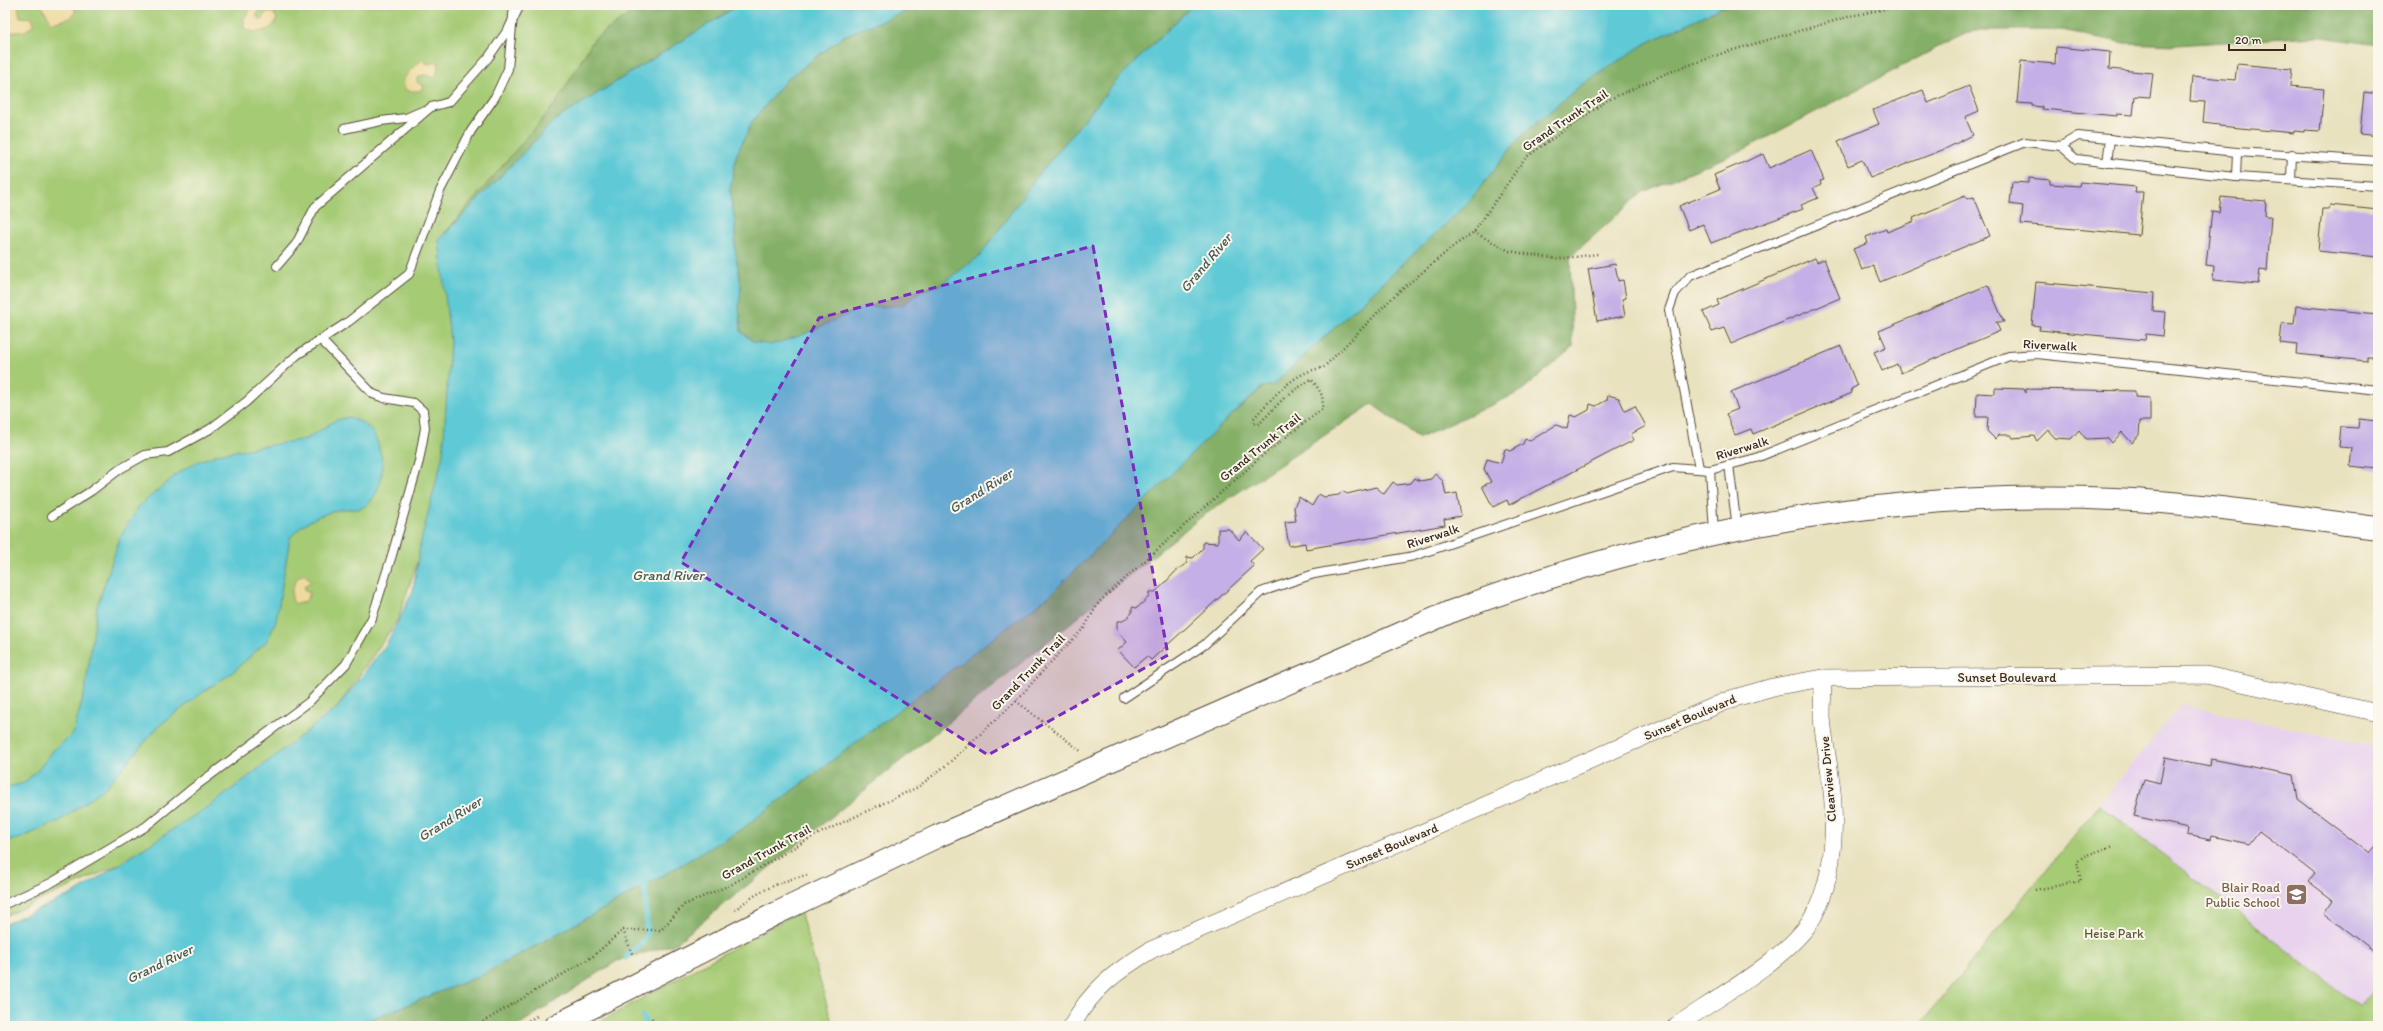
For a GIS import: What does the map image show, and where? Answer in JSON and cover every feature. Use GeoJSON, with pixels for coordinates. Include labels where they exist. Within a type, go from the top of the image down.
{"type":"FeatureCollection","features":[{"type":"Feature","properties":{"kind":"main road"},"geometry":{"type":"LineString","coordinates":[[555,1026],[777,914],[938,836],[1450,612],[1505,591],[1616,556],[1714,532],[1737,528],[1893,505],[2000,499],[2113,499],[2197,505],[2378,528]]}},
{"type":"Feature","properties":{"kind":"street","name":"Sunset Boulevard"},"geometry":{"type":"LineString","coordinates":[[1072,1026],[1095,991],[1119,969],[1152,950],[1730,699],[1773,687],[1823,678],[2206,676],[2378,713]]}},
{"type":"Feature","properties":{"kind":"street","name":"Clearview Drive"},"geometry":{"type":"LineString","coordinates":[[1676,1026],[1769,963],[1793,942],[1812,918],[1824,894],[1832,866],[1833,805],[1822,718],[1823,678]]}},
{"type":"Feature","properties":{"kind":"lane"},"geometry":{"type":"LineString","coordinates":[[52,516],[91,491],[120,469],[145,455],[168,452],[210,429],[246,402],[297,355],[321,340],[409,274],[440,191],[471,131],[495,97],[508,69],[514,5]]}},
{"type":"Feature","properties":{"kind":"lane"},"geometry":{"type":"LineString","coordinates":[[344,129],[381,120],[406,118],[431,107],[449,102],[488,58],[513,20],[520,5]]}},
{"type":"Feature","properties":{"kind":"lane"},"geometry":{"type":"LineString","coordinates":[[277,266],[296,244],[315,207],[431,107]]}},
{"type":"Feature","properties":{"kind":"lane"},"geometry":{"type":"LineString","coordinates":[[2061,146],[2078,136],[2237,152],[2292,154],[2378,161]]}},
{"type":"Feature","properties":{"kind":"lane"},"geometry":{"type":"LineString","coordinates":[[2107,163],[2110,139]]}},
{"type":"Feature","properties":{"kind":"lane"},"geometry":{"type":"LineString","coordinates":[[1699,468],[1669,310],[1675,293],[1690,276],[2025,142],[2061,146],[2076,159],[2107,163],[2236,177],[2378,186]]}},
{"type":"Feature","properties":{"kind":"lane"},"geometry":{"type":"LineString","coordinates":[[2236,177],[2237,152]]}},
{"type":"Feature","properties":{"kind":"lane"},"geometry":{"type":"LineString","coordinates":[[2291,180],[2292,154]]}},
{"type":"Feature","properties":{"kind":"lane"},"geometry":{"type":"LineString","coordinates":[[5,904],[51,883],[145,827],[189,790],[309,702],[346,664],[372,618],[419,460],[425,428],[424,411],[414,402],[384,398],[373,394],[321,340]]}},
{"type":"Feature","properties":{"kind":"lane","name":"Riverwalk"},"geometry":{"type":"LineString","coordinates":[[1124,698],[1204,645],[1261,592],[1314,574],[1414,556],[1673,467],[1710,470],[1756,458],[2009,356],[2037,354],[2378,390]]}},
{"type":"Feature","properties":{"kind":"lane"},"geometry":{"type":"LineString","coordinates":[[1729,465],[1737,528]]}},
{"type":"Feature","properties":{"kind":"lane"},"geometry":{"type":"LineString","coordinates":[[1710,470],[1714,532]]}},
{"type":"Feature","properties":{"kind":"path","name":"Grand Trunk Trail"},"geometry":{"type":"LineString","coordinates":[[623,930],[661,930],[684,905],[732,884],[812,837],[918,787],[949,763],[1016,701],[1084,628],[1099,602],[1263,455],[1321,410],[1324,401],[1321,392],[1311,378],[1284,398],[1258,424],[1253,423],[1252,420],[1279,391],[1309,370],[1323,368],[1395,295],[1455,245],[1474,232],[1525,158],[1606,101],[1667,73],[1726,52],[1851,16],[1885,8],[1917,5]]}},
{"type":"Feature","properties":{"kind":"path"},"geometry":{"type":"LineString","coordinates":[[1474,232],[1509,251],[1558,259],[1598,254]]}},
{"type":"Feature","properties":{"kind":"path"},"geometry":{"type":"LineString","coordinates":[[1016,701],[1084,753]]}},
{"type":"Feature","properties":{"kind":"path"},"geometry":{"type":"LineString","coordinates":[[2035,890],[2080,881],[2077,862],[2084,856],[2113,846]]}},
{"type":"Feature","properties":{"kind":"path"},"geometry":{"type":"LineString","coordinates":[[476,1026],[592,958],[623,930],[633,956]]}},
{"type":"Feature","properties":{"kind":"path"},"geometry":{"type":"LineString","coordinates":[[652,1018],[656,1026]]}},
{"type":"Feature","properties":{"kind":"highlighted area"},"geometry":{"type":"Polygon","coordinates":[[[1093,246],[1168,655],[988,755],[681,562],[819,318],[1093,246]]]}},
{"type":"Feature","properties":{"kind":"shaded area","name":"Blair Road Public School"},"geometry":{"type":"Polygon","coordinates":[[[2181,705],[2378,747],[2378,983],[2360,1007],[2099,805],[2181,705]]]}},
{"type":"Feature","properties":{"kind":"green space"},"geometry":{"type":"Polygon","coordinates":[[[5,5],[667,5],[461,431],[398,619],[337,708],[209,824],[5,916],[5,5]]]}},
{"type":"Feature","properties":{"kind":"green space"},"geometry":{"type":"Polygon","coordinates":[[[643,5],[739,5],[555,120],[439,240],[556,103],[594,39],[643,5]]]}},
{"type":"Feature","properties":{"kind":"green space"},"geometry":{"type":"Polygon","coordinates":[[[922,5],[1193,5],[1118,79],[1036,178],[981,256],[940,285],[920,291],[903,305],[883,307],[866,306],[802,335],[771,345],[754,342],[741,332],[739,306],[741,287],[735,249],[735,223],[730,189],[736,156],[752,122],[786,80],[844,36],[922,5]]]}},
{"type":"Feature","properties":{"kind":"green space"},"geometry":{"type":"Polygon","coordinates":[[[1726,5],[2378,5],[2378,45],[2315,36],[2177,45],[2125,43],[2062,30],[1974,30],[1948,42],[1745,149],[1643,192],[1570,257],[1573,347],[1520,392],[1419,438],[1372,404],[1201,517],[675,944],[617,961],[517,1026],[353,1026],[480,976],[645,886],[743,828],[1049,596],[1223,423],[1263,387],[1273,385],[1467,204],[1521,136],[1581,85],[1643,45],[1726,5]]]}},
{"type":"Feature","properties":{"kind":"green space","name":"Heise Park"},"geometry":{"type":"Polygon","coordinates":[[[2099,805],[2360,1007],[2378,983],[2378,1026],[1919,1026],[2099,805]]]}},
{"type":"Feature","properties":{"kind":"green space"},"geometry":{"type":"Polygon","coordinates":[[[800,911],[833,1026],[592,1026],[800,911]]]}},
{"type":"Feature","properties":{"kind":"sand"},"geometry":{"type":"Polygon","coordinates":[[[8,5],[18,5],[20,17],[33,18],[33,26],[25,31],[5,33],[5,8],[8,5]]]}},
{"type":"Feature","properties":{"kind":"sand"},"geometry":{"type":"Polygon","coordinates":[[[41,5],[75,5],[75,13],[71,18],[52,23],[41,5]]]}},
{"type":"Feature","properties":{"kind":"sand"},"geometry":{"type":"Polygon","coordinates":[[[252,7],[258,8],[257,17],[261,20],[266,12],[274,13],[277,19],[275,23],[271,27],[258,32],[244,28],[244,18],[252,7]]]}},
{"type":"Feature","properties":{"kind":"sand"},"geometry":{"type":"Polygon","coordinates":[[[422,60],[428,64],[436,62],[439,63],[437,74],[433,77],[423,75],[417,78],[417,82],[424,86],[420,91],[407,91],[404,87],[405,78],[407,74],[422,60]]]}},
{"type":"Feature","properties":{"kind":"sand"},"geometry":{"type":"Polygon","coordinates":[[[301,575],[306,575],[311,582],[304,587],[305,591],[309,592],[309,596],[305,602],[295,604],[292,597],[292,589],[301,575]]]}},
{"type":"Feature","properties":{"kind":"water","name":"Grand River"},"geometry":{"type":"Polygon","coordinates":[[[739,5],[922,5],[844,36],[786,80],[752,122],[736,156],[730,189],[735,223],[735,249],[741,287],[739,306],[741,332],[754,342],[771,345],[802,335],[866,306],[883,307],[903,305],[920,291],[940,285],[980,256],[1036,178],[1118,79],[1193,5],[1726,5],[1643,45],[1581,85],[1521,136],[1467,204],[1273,385],[1262,387],[1223,423],[1049,596],[743,828],[645,886],[480,976],[353,1026],[5,1026],[5,924],[75,893],[218,800],[337,708],[386,645],[413,591],[420,545],[443,454],[450,341],[439,240],[555,120],[739,5]]]}},
{"type":"Feature","properties":{"kind":"water"},"geometry":{"type":"Polygon","coordinates":[[[350,417],[368,427],[377,440],[382,462],[379,486],[376,494],[365,506],[358,509],[343,509],[328,513],[307,523],[290,538],[276,621],[267,641],[233,672],[202,693],[159,726],[105,788],[61,820],[19,839],[5,841],[5,788],[24,783],[39,769],[51,752],[73,734],[85,691],[97,607],[120,537],[139,506],[178,473],[197,462],[218,454],[306,439],[336,420],[350,417]]]}},
{"type":"Feature","properties":{"kind":"building"},"geometry":{"type":"Polygon","coordinates":[[[2056,47],[2110,52],[2109,69],[2153,73],[2150,97],[2135,96],[2133,115],[2117,114],[2117,116],[2042,109],[2042,107],[2032,106],[2032,104],[2017,103],[2021,61],[2055,64],[2056,47]]]}},
{"type":"Feature","properties":{"kind":"building"},"geometry":{"type":"Polygon","coordinates":[[[2237,64],[2292,69],[2290,86],[2324,89],[2320,131],[2304,130],[2304,132],[2294,131],[2294,133],[2219,126],[2219,124],[2203,122],[2205,102],[2190,101],[2192,76],[2235,80],[2237,64]]]}},
{"type":"Feature","properties":{"kind":"building"},"geometry":{"type":"Polygon","coordinates":[[[1969,86],[1979,111],[1965,117],[1973,135],[1945,149],[1870,178],[1862,160],[1848,166],[1838,141],[1879,124],[1873,110],[1923,90],[1928,103],[1969,86]]]}},
{"type":"Feature","properties":{"kind":"building"},"geometry":{"type":"Polygon","coordinates":[[[2364,92],[2378,94],[2378,136],[2360,134],[2364,92]]]}},
{"type":"Feature","properties":{"kind":"building"},"geometry":{"type":"Polygon","coordinates":[[[1811,150],[1824,180],[1820,181],[1821,184],[1813,188],[1818,198],[1801,205],[1803,209],[1711,243],[1703,224],[1689,230],[1679,206],[1720,189],[1714,175],[1763,154],[1769,168],[1811,150]]]}},
{"type":"Feature","properties":{"kind":"building"},"geometry":{"type":"Polygon","coordinates":[[[2029,178],[2050,180],[2050,184],[2079,186],[2080,182],[2136,187],[2135,192],[2143,192],[2139,235],[2021,224],[2023,206],[2010,204],[2012,182],[2029,183],[2029,178]]]}},
{"type":"Feature","properties":{"kind":"building"},"geometry":{"type":"Polygon","coordinates":[[[1965,196],[1967,199],[1974,197],[1990,236],[1880,282],[1873,265],[1862,270],[1853,249],[1868,243],[1866,237],[1886,229],[1887,232],[1914,221],[1913,218],[1965,196]]]}},
{"type":"Feature","properties":{"kind":"building"},"geometry":{"type":"Polygon","coordinates":[[[2221,197],[2266,201],[2265,216],[2271,216],[2267,271],[2260,270],[2258,284],[2213,280],[2214,266],[2206,265],[2212,211],[2219,212],[2221,197]]]}},
{"type":"Feature","properties":{"kind":"building"},"geometry":{"type":"Polygon","coordinates":[[[2330,205],[2378,210],[2378,257],[2318,251],[2322,209],[2329,209],[2330,205]]]}},
{"type":"Feature","properties":{"kind":"building"},"geometry":{"type":"Polygon","coordinates":[[[1815,258],[1817,262],[1824,259],[1840,298],[1731,344],[1724,328],[1712,332],[1703,312],[1719,305],[1717,300],[1815,258]]]}},
{"type":"Feature","properties":{"kind":"building"},"geometry":{"type":"Polygon","coordinates":[[[1615,264],[1618,281],[1623,280],[1626,298],[1622,299],[1625,316],[1597,321],[1588,269],[1615,264]]]}},
{"type":"Feature","properties":{"kind":"building"},"geometry":{"type":"Polygon","coordinates":[[[2036,282],[2154,293],[2153,311],[2165,312],[2163,336],[2146,334],[2145,340],[2039,330],[2040,326],[2032,325],[2036,282]]]}},
{"type":"Feature","properties":{"kind":"building"},"geometry":{"type":"Polygon","coordinates":[[[1988,285],[2004,322],[1996,322],[2000,331],[1901,373],[1897,364],[1882,371],[1874,352],[1886,347],[1879,331],[1988,285]]]}},
{"type":"Feature","properties":{"kind":"building"},"geometry":{"type":"Polygon","coordinates":[[[2296,306],[2378,314],[2378,357],[2367,357],[2367,361],[2296,354],[2297,345],[2280,343],[2282,323],[2294,324],[2296,306]]]}},
{"type":"Feature","properties":{"kind":"building"},"geometry":{"type":"Polygon","coordinates":[[[1841,346],[1857,386],[1851,389],[1852,393],[1753,434],[1751,429],[1735,435],[1726,414],[1738,409],[1731,392],[1841,346]]]}},
{"type":"Feature","properties":{"kind":"building"},"geometry":{"type":"Polygon","coordinates":[[[1995,388],[2024,389],[2026,393],[2026,389],[2135,391],[2135,397],[2150,398],[2150,421],[2140,421],[2139,435],[2132,443],[2122,432],[2112,443],[2108,438],[2086,439],[2079,430],[2071,439],[2055,438],[2048,430],[2037,441],[2034,436],[2013,438],[2011,435],[1999,435],[1995,439],[1987,431],[1988,417],[1976,417],[1977,393],[1995,394],[1995,388]]]}},
{"type":"Feature","properties":{"kind":"building"},"geometry":{"type":"Polygon","coordinates":[[[1608,395],[1619,398],[1625,411],[1635,406],[1646,426],[1631,434],[1634,440],[1509,505],[1507,500],[1493,507],[1482,486],[1491,482],[1484,469],[1487,459],[1501,463],[1505,449],[1510,451],[1523,444],[1525,439],[1530,441],[1556,425],[1567,429],[1570,415],[1576,417],[1589,410],[1590,404],[1596,406],[1607,400],[1608,395]]]}},
{"type":"Feature","properties":{"kind":"building"},"geometry":{"type":"Polygon","coordinates":[[[2359,419],[2378,421],[2378,469],[2350,466],[2352,448],[2339,447],[2341,427],[2358,428],[2359,419]]]}},
{"type":"Feature","properties":{"kind":"building"},"geometry":{"type":"Polygon","coordinates":[[[1435,474],[1443,481],[1446,495],[1457,493],[1461,516],[1444,519],[1445,525],[1306,549],[1305,543],[1289,546],[1285,522],[1296,521],[1294,507],[1299,497],[1312,506],[1319,494],[1324,497],[1339,495],[1342,491],[1347,494],[1376,487],[1384,494],[1393,482],[1397,485],[1411,483],[1415,478],[1420,481],[1431,479],[1435,474]]]}},
{"type":"Feature","properties":{"kind":"building"},"geometry":{"type":"Polygon","coordinates":[[[1218,529],[1229,529],[1239,540],[1247,532],[1263,549],[1250,561],[1254,566],[1151,660],[1147,656],[1134,667],[1118,650],[1127,642],[1117,631],[1117,621],[1123,621],[1132,613],[1132,607],[1137,608],[1149,597],[1149,592],[1155,592],[1176,571],[1187,563],[1187,557],[1193,558],[1203,548],[1203,542],[1218,543],[1218,529]]]}},
{"type":"Feature","properties":{"kind":"building"},"geometry":{"type":"Polygon","coordinates":[[[2165,757],[2210,766],[2211,759],[2294,775],[2298,799],[2369,853],[2378,842],[2378,954],[2324,913],[2333,900],[2308,881],[2315,873],[2259,831],[2249,844],[2212,836],[2211,840],[2187,835],[2188,828],[2134,816],[2144,779],[2160,783],[2165,757]]]}},
{"type":"Feature","properties":{"kind":"waterway"},"geometry":{"type":"LineString","coordinates":[[627,958],[627,956],[643,942],[647,934],[645,886]]}},
{"type":"Feature","properties":{"kind":"waterway"},"geometry":{"type":"LineString","coordinates":[[643,1016],[647,1026]]}},
{"type":"Feature","properties":{"kind":"place","name":"Blair Road Public School"},"geometry":{"type":"Point","coordinates":[2296,894]}}]}
